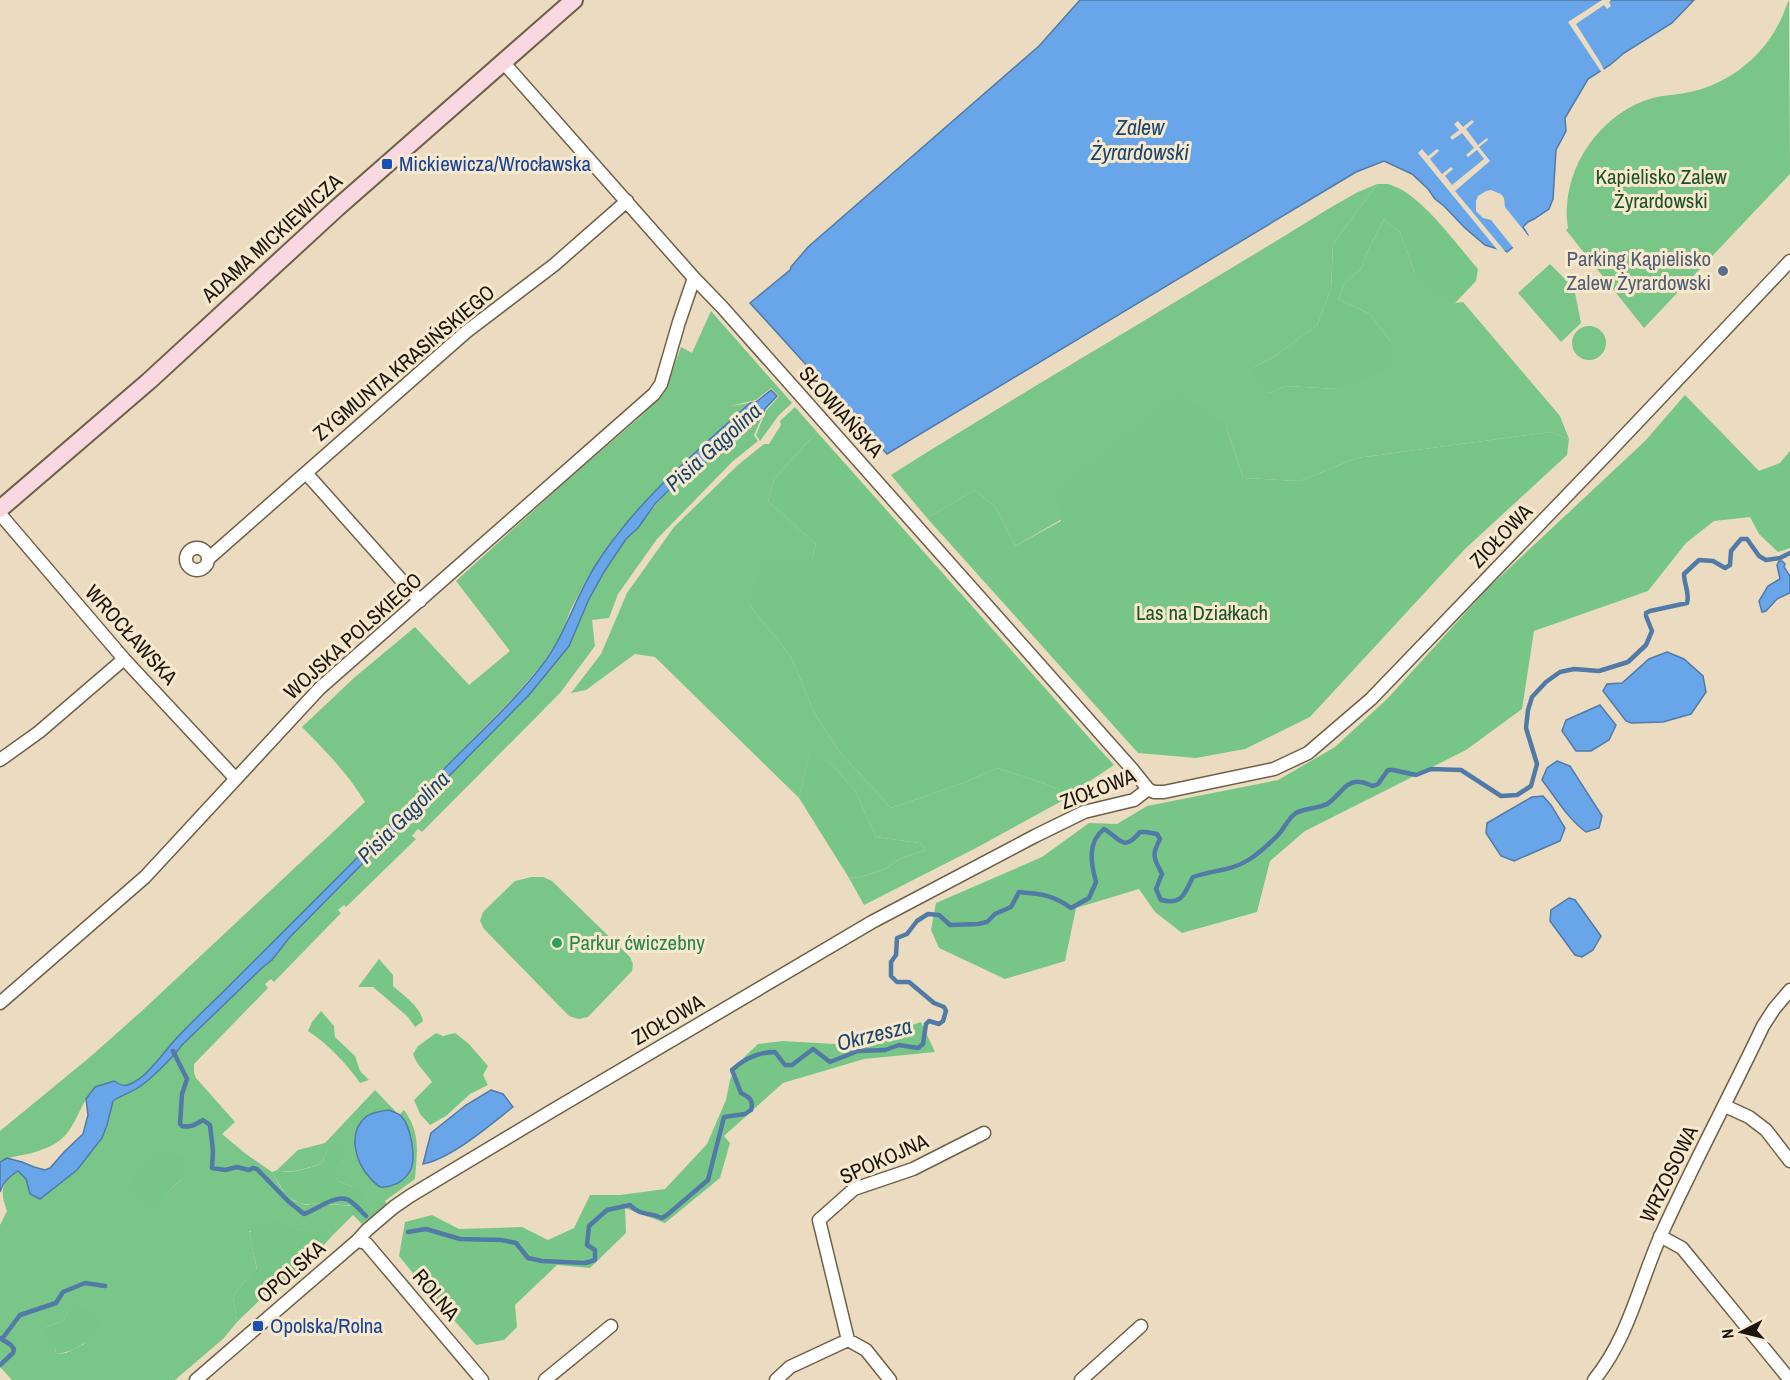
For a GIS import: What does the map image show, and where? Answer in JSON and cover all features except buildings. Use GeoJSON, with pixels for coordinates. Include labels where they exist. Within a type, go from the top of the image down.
{"type":"FeatureCollection","features":[{"type":"Feature","properties":{"kind":"street","name":"ADAMA MICKIEWICZA"},"geometry":{"type":"LineString","coordinates":[[0,509],[149,381],[337,208],[574,0]]}},
{"type":"Feature","properties":{"kind":"street","name":"SŁOWIAŃSKA"},"geometry":{"type":"LineString","coordinates":[[503,62],[1148,789]]}},
{"type":"Feature","properties":{"kind":"street","name":"ZYGMUNTA KRASIŃSKIEGO"},"geometry":{"type":"LineString","coordinates":[[208,559],[466,332],[554,265],[627,201]]}},
{"type":"Feature","properties":{"kind":"street","name":"ZIOŁOWA"},"geometry":{"type":"LineString","coordinates":[[357,1241],[394,1207],[560,1106],[872,922],[1035,836],[1084,812],[1134,800],[1148,789],[1154,792],[1164,792],[1274,769],[1308,753],[1371,699],[1790,261]]}},
{"type":"Feature","properties":{"kind":"street","name":"WOJSKA POLSKIEGO"},"geometry":{"type":"LineString","coordinates":[[0,1003],[145,877],[320,688],[658,390],[694,279]]}},
{"type":"Feature","properties":{"kind":"street"},"geometry":{"type":"LineString","coordinates":[[306,473],[420,601]]}},
{"type":"Feature","properties":{"kind":"street","name":"WROCŁAWSKA"},"geometry":{"type":"LineString","coordinates":[[0,514],[124,659],[235,778]]}},
{"type":"Feature","properties":{"kind":"street"},"geometry":{"type":"LineString","coordinates":[[0,760],[39,732],[124,659]]}},
{"type":"Feature","properties":{"kind":"street","name":"WRZOSOWA"},"geometry":{"type":"LineString","coordinates":[[1594,1380],[1613,1354],[1626,1328],[1660,1236],[1763,1026],[1790,990]]}},
{"type":"Feature","properties":{"kind":"street"},"geometry":{"type":"LineString","coordinates":[[1725,1106],[1749,1117],[1766,1130],[1790,1161]]}},
{"type":"Feature","properties":{"kind":"street","name":"SPOKOJNA"},"geometry":{"type":"LineString","coordinates":[[848,1341],[819,1220],[854,1189],[913,1168],[984,1133]]}},
{"type":"Feature","properties":{"kind":"street"},"geometry":{"type":"LineString","coordinates":[[1660,1236],[1682,1248],[1790,1380]]}},
{"type":"Feature","properties":{"kind":"street","name":"OPOLSKA"},"geometry":{"type":"LineString","coordinates":[[196,1380],[357,1241]]}},
{"type":"Feature","properties":{"kind":"street","name":"ROLNA"},"geometry":{"type":"LineString","coordinates":[[357,1241],[366,1243],[482,1380]]}},
{"type":"Feature","properties":{"kind":"street"},"geometry":{"type":"LineString","coordinates":[[545,1380],[611,1326]]}},
{"type":"Feature","properties":{"kind":"street"},"geometry":{"type":"LineString","coordinates":[[1081,1380],[1141,1326]]}},
{"type":"Feature","properties":{"kind":"street"},"geometry":{"type":"LineString","coordinates":[[776,1380],[790,1367],[848,1341],[866,1350],[890,1380]]}},
{"type":"Feature","properties":{"kind":"green space","name":"Kapielisko Zalew Żyrardowski"},"geometry":{"type":"Polygon","coordinates":[[[1789,0],[1790,174],[1644,328],[1566,230],[1568,228],[1567,211],[1570,188],[1575,170],[1594,138],[1620,113],[1653,98],[1692,92],[1706,87],[1739,70],[1761,50],[1770,38],[1789,0]]]}},
{"type":"Feature","properties":{"kind":"green space"},"geometry":{"type":"Polygon","coordinates":[[[1377,184],[1333,244],[1331,289],[1317,325],[1274,357],[1254,367],[1269,393],[1286,386],[1338,389],[1390,341],[1370,314],[1338,299],[1344,284],[1361,269],[1384,219],[1400,232],[1414,271],[1455,303],[1463,302],[1560,416],[1569,439],[1550,432],[1357,458],[1300,481],[1243,478],[1226,425],[1015,546],[996,508],[975,490],[927,518],[891,475],[1328,209],[1377,184]]]}},
{"type":"Feature","properties":{"kind":"green space"},"geometry":{"type":"Polygon","coordinates":[[[1377,184],[1388,184],[1412,197],[1437,220],[1478,269],[1476,281],[1455,303],[1431,292],[1414,271],[1400,232],[1384,219],[1361,269],[1344,284],[1338,299],[1370,314],[1390,341],[1389,369],[1338,389],[1286,386],[1269,393],[1252,380],[1254,367],[1274,357],[1317,325],[1331,289],[1333,244],[1377,184]]]}},
{"type":"Feature","properties":{"kind":"green space"},"geometry":{"type":"Polygon","coordinates":[[[1550,264],[1574,288],[1581,323],[1561,342],[1518,293],[1550,264]]]}},
{"type":"Feature","properties":{"kind":"green space"},"geometry":{"type":"Polygon","coordinates":[[[711,311],[792,403],[779,415],[760,441],[756,435],[766,411],[779,396],[771,388],[756,400],[730,406],[750,403],[670,477],[617,533],[586,580],[570,611],[561,636],[543,663],[513,698],[141,1078],[86,1099],[76,1119],[61,1140],[44,1149],[0,1162],[0,1131],[144,1009],[365,802],[344,772],[302,727],[355,677],[415,627],[469,685],[510,651],[456,581],[638,419],[664,393],[681,347],[692,353],[711,311]]]}},
{"type":"Feature","properties":{"kind":"green space"},"geometry":{"type":"Polygon","coordinates":[[[1589,326],[1601,331],[1606,343],[1601,355],[1589,360],[1577,355],[1572,343],[1577,331],[1589,326]]]}},
{"type":"Feature","properties":{"kind":"green space","name":"Las na Działkach"},"geometry":{"type":"Polygon","coordinates":[[[1178,393],[1226,425],[1243,478],[1300,481],[1357,458],[1550,432],[1569,439],[1567,455],[1465,549],[1310,717],[1245,749],[1196,758],[1138,753],[927,518],[975,490],[996,508],[1015,546],[1061,521],[1057,489],[1178,393]]]}},
{"type":"Feature","properties":{"kind":"green space"},"geometry":{"type":"Polygon","coordinates":[[[1685,395],[1759,471],[1780,463],[1790,451],[1790,548],[1778,552],[1759,534],[1750,517],[1714,521],[1686,543],[1648,591],[1534,631],[1522,709],[1466,750],[1305,831],[1270,861],[1257,912],[1182,933],[1155,912],[1139,889],[1076,908],[1065,961],[1005,979],[939,948],[931,930],[936,903],[1042,857],[1089,823],[1117,824],[1147,806],[1278,780],[1335,747],[1388,698],[1487,589],[1645,441],[1685,395]]]}},
{"type":"Feature","properties":{"kind":"green space"},"geometry":{"type":"Polygon","coordinates":[[[795,407],[817,432],[774,479],[768,501],[816,544],[812,559],[749,604],[791,657],[815,714],[839,751],[891,808],[963,783],[997,768],[1044,783],[1069,795],[976,848],[864,905],[849,878],[885,869],[901,858],[925,850],[920,843],[876,837],[855,791],[834,767],[810,752],[799,798],[655,657],[635,654],[586,690],[571,693],[601,654],[627,593],[674,527],[738,465],[764,444],[769,444],[781,425],[780,421],[795,407]]]}},
{"type":"Feature","properties":{"kind":"green space"},"geometry":{"type":"Polygon","coordinates":[[[762,417],[754,435],[758,441],[732,462],[657,539],[626,539],[673,487],[762,417]]]}},
{"type":"Feature","properties":{"kind":"green space"},"geometry":{"type":"Polygon","coordinates":[[[817,432],[1114,765],[1069,795],[1044,783],[997,768],[963,783],[891,808],[839,751],[815,714],[791,657],[749,604],[762,563],[812,559],[816,544],[768,501],[774,479],[817,432]]]}},
{"type":"Feature","properties":{"kind":"green space"},"geometry":{"type":"Polygon","coordinates":[[[626,539],[657,539],[618,594],[609,618],[592,620],[595,646],[560,693],[422,832],[418,829],[412,836],[416,839],[346,907],[344,905],[338,910],[341,913],[274,982],[271,979],[265,984],[268,988],[194,1064],[196,1078],[235,1122],[222,1134],[272,1172],[281,1188],[294,1201],[306,1205],[317,1203],[350,1206],[353,1187],[338,1181],[336,1170],[343,1160],[328,1149],[321,1164],[293,1171],[277,1170],[298,1150],[325,1143],[375,1090],[399,1115],[384,1111],[371,1114],[361,1124],[355,1139],[412,1154],[409,1133],[400,1114],[404,1110],[413,1127],[417,1143],[415,1179],[385,1201],[387,1205],[362,1224],[353,1215],[332,1236],[328,1230],[316,1233],[296,1229],[249,1231],[257,1270],[233,1296],[237,1322],[224,1338],[175,1380],[12,1380],[0,1367],[0,1225],[7,1211],[3,1198],[5,1184],[18,1171],[26,1179],[30,1194],[40,1199],[77,1170],[102,1138],[113,1102],[151,1077],[272,960],[289,938],[428,796],[569,646],[589,599],[626,539]],[[146,1159],[161,1205],[170,1190],[183,1178],[146,1159]],[[68,1312],[63,1321],[46,1327],[55,1346],[56,1354],[66,1353],[84,1344],[68,1312]]]}},
{"type":"Feature","properties":{"kind":"green space"},"geometry":{"type":"Polygon","coordinates":[[[810,751],[834,767],[855,791],[876,837],[920,843],[925,850],[901,858],[885,869],[849,878],[799,798],[810,751]]]}},
{"type":"Feature","properties":{"kind":"green space","name":"Parkur ćwiczebny"},"geometry":{"type":"Polygon","coordinates":[[[543,877],[552,881],[630,957],[633,964],[632,971],[588,1017],[579,1019],[569,1016],[484,929],[480,921],[483,912],[515,881],[543,877]]]}},
{"type":"Feature","properties":{"kind":"green space"},"geometry":{"type":"Polygon","coordinates":[[[379,959],[393,975],[393,986],[419,1011],[423,1021],[415,1027],[407,1016],[373,987],[358,987],[379,959]]]}},
{"type":"Feature","properties":{"kind":"green space"},"geometry":{"type":"Polygon","coordinates":[[[321,1011],[334,1026],[335,1037],[355,1056],[360,1071],[369,1080],[360,1083],[336,1054],[308,1031],[321,1011]]]}},
{"type":"Feature","properties":{"kind":"green space"},"geometry":{"type":"Polygon","coordinates":[[[921,1022],[935,1052],[864,1059],[783,1083],[724,1136],[730,1143],[720,1178],[665,1223],[625,1208],[626,1233],[590,1268],[557,1265],[515,1305],[517,1327],[504,1340],[476,1345],[399,1256],[405,1222],[432,1215],[459,1229],[522,1227],[548,1240],[574,1228],[590,1195],[620,1195],[665,1189],[707,1144],[726,1100],[730,1080],[737,1064],[758,1044],[783,1041],[852,1045],[921,1022]]]}},
{"type":"Feature","properties":{"kind":"green space"},"geometry":{"type":"Polygon","coordinates":[[[436,1033],[443,1036],[455,1033],[469,1044],[488,1066],[483,1075],[488,1085],[470,1094],[446,1116],[430,1125],[420,1114],[414,1100],[432,1082],[413,1054],[418,1046],[436,1033]]]}},
{"type":"Feature","properties":{"kind":"green space"},"geometry":{"type":"Polygon","coordinates":[[[334,1144],[341,1147],[345,1153],[337,1170],[338,1181],[362,1188],[364,1195],[361,1205],[306,1204],[293,1200],[272,1172],[293,1171],[321,1164],[328,1149],[334,1144]]]}},
{"type":"Feature","properties":{"kind":"green space"},"geometry":{"type":"Polygon","coordinates":[[[164,1152],[181,1156],[189,1165],[183,1178],[170,1190],[161,1206],[147,1205],[139,1201],[129,1190],[146,1159],[164,1152]]]}},
{"type":"Feature","properties":{"kind":"green space"},"geometry":{"type":"Polygon","coordinates":[[[274,1221],[307,1231],[328,1230],[332,1236],[298,1274],[266,1294],[237,1322],[233,1296],[257,1269],[249,1232],[274,1221]]]}},
{"type":"Feature","properties":{"kind":"green space"},"geometry":{"type":"Polygon","coordinates":[[[76,1306],[94,1313],[102,1327],[81,1345],[70,1351],[56,1354],[55,1346],[45,1334],[46,1327],[63,1321],[68,1312],[76,1306]]]}},
{"type":"Feature","properties":{"kind":"water","name":"Zalew Żyrardowski"},"geometry":{"type":"Polygon","coordinates":[[[1080,0],[1694,0],[1672,23],[1588,79],[1565,118],[1566,131],[1556,150],[1553,199],[1549,209],[1523,227],[1528,235],[1507,252],[1485,245],[1435,199],[1412,174],[1384,161],[1356,172],[887,454],[750,303],[790,270],[808,247],[1039,46],[1080,0]]]}},
{"type":"Feature","properties":{"kind":"water","name":"Pisia Gągolina"},"geometry":{"type":"Polygon","coordinates":[[[771,390],[777,396],[765,409],[762,417],[673,486],[626,539],[589,599],[569,646],[529,695],[289,938],[272,960],[182,1045],[152,1077],[113,1101],[102,1138],[77,1170],[40,1199],[30,1194],[26,1179],[18,1171],[7,1180],[0,1192],[0,1162],[7,1158],[45,1170],[50,1168],[83,1134],[88,1115],[86,1099],[95,1087],[114,1081],[126,1085],[143,1076],[187,1027],[508,705],[551,652],[591,573],[632,517],[669,477],[710,439],[750,403],[756,402],[771,390]]]}},
{"type":"Feature","properties":{"kind":"water"},"geometry":{"type":"Polygon","coordinates":[[[1779,561],[1785,564],[1784,567],[1790,576],[1790,593],[1777,599],[1766,611],[1762,612],[1759,601],[1768,586],[1780,579],[1777,565],[1779,561]]]}},
{"type":"Feature","properties":{"kind":"water"},"geometry":{"type":"Polygon","coordinates":[[[1667,652],[1684,659],[1703,676],[1706,692],[1691,714],[1663,722],[1631,723],[1626,721],[1603,691],[1607,684],[1622,683],[1649,659],[1667,652]]]}},
{"type":"Feature","properties":{"kind":"water"},"geometry":{"type":"Polygon","coordinates":[[[1600,705],[1616,725],[1609,740],[1591,751],[1576,751],[1562,731],[1566,720],[1600,705]]]}},
{"type":"Feature","properties":{"kind":"water"},"geometry":{"type":"Polygon","coordinates":[[[1557,761],[1570,766],[1602,816],[1599,828],[1586,832],[1580,827],[1542,780],[1547,768],[1557,761]]]}},
{"type":"Feature","properties":{"kind":"water"},"geometry":{"type":"Polygon","coordinates":[[[1543,796],[1565,828],[1560,841],[1514,861],[1501,856],[1486,833],[1487,823],[1532,797],[1543,796]]]}},
{"type":"Feature","properties":{"kind":"water"},"geometry":{"type":"Polygon","coordinates":[[[1569,898],[1575,900],[1601,936],[1593,950],[1582,957],[1575,955],[1550,921],[1551,910],[1569,898]]]}},
{"type":"Feature","properties":{"kind":"water"},"geometry":{"type":"Polygon","coordinates":[[[491,1090],[503,1094],[513,1107],[458,1149],[423,1164],[431,1133],[466,1105],[491,1090]]]}},
{"type":"Feature","properties":{"kind":"water"},"geometry":{"type":"Polygon","coordinates":[[[389,1110],[400,1115],[405,1121],[412,1142],[413,1157],[411,1169],[405,1177],[398,1183],[383,1187],[374,1182],[365,1172],[357,1156],[355,1139],[357,1130],[367,1116],[389,1110]]]}},
{"type":"Feature","properties":{"kind":"pier"},"geometry":{"type":"Polygon","coordinates":[[[1602,0],[1611,0],[1609,2],[1611,6],[1607,9],[1604,5],[1576,24],[1600,62],[1605,72],[1602,73],[1568,22],[1602,0]]]}},
{"type":"Feature","properties":{"kind":"pier"},"geometry":{"type":"Polygon","coordinates":[[[1472,120],[1474,122],[1466,129],[1478,145],[1487,138],[1488,140],[1479,147],[1490,161],[1455,191],[1508,255],[1500,253],[1418,153],[1422,149],[1428,156],[1437,149],[1439,151],[1430,159],[1442,174],[1451,167],[1453,169],[1445,176],[1452,185],[1484,159],[1477,150],[1468,157],[1466,155],[1474,148],[1462,133],[1452,140],[1450,137],[1459,130],[1454,124],[1458,121],[1463,127],[1472,120]]]}},
{"type":"Feature","properties":{"kind":"pier"},"geometry":{"type":"Polygon","coordinates":[[[1491,190],[1501,194],[1505,207],[1530,238],[1515,250],[1491,220],[1483,218],[1476,211],[1478,196],[1491,190]]]}},
{"type":"Feature","properties":{"kind":"waterway","name":"Okrzesza"},"geometry":{"type":"LineString","coordinates":[[408,1232],[426,1229],[460,1239],[501,1240],[516,1243],[528,1258],[542,1261],[585,1263],[595,1260],[595,1250],[587,1245],[589,1226],[607,1210],[630,1205],[641,1212],[662,1218],[708,1180],[724,1117],[745,1114],[752,1107],[751,1101],[741,1093],[732,1070],[741,1063],[757,1055],[775,1052],[785,1065],[792,1065],[813,1049],[830,1062],[858,1051],[885,1050],[899,1045],[918,1048],[923,1044],[926,1024],[929,1021],[939,1024],[943,1021],[946,1011],[944,1007],[934,1003],[909,982],[897,982],[891,976],[891,962],[896,955],[897,938],[907,934],[917,921],[928,914],[939,915],[950,925],[987,922],[995,914],[1011,907],[1019,892],[1047,896],[1071,908],[1089,898],[1096,882],[1092,861],[1093,847],[1095,840],[1104,829],[1125,843],[1140,832],[1157,834],[1160,839],[1155,849],[1155,857],[1162,874],[1156,889],[1161,900],[1174,901],[1182,897],[1193,877],[1236,866],[1253,857],[1278,835],[1296,813],[1327,804],[1350,783],[1362,782],[1373,786],[1378,784],[1388,770],[1416,775],[1431,769],[1461,770],[1501,796],[1517,795],[1531,786],[1537,764],[1526,728],[1532,697],[1546,682],[1560,672],[1574,669],[1599,671],[1628,662],[1646,645],[1652,631],[1646,613],[1687,603],[1684,574],[1699,560],[1713,561],[1725,568],[1730,565],[1731,551],[1741,539],[1747,539],[1759,556],[1766,560],[1780,558],[1790,553]]}},
{"type":"Feature","properties":{"kind":"waterway","name":"Okrzesza"},"geometry":{"type":"LineString","coordinates":[[173,1051],[187,1079],[182,1094],[180,1124],[191,1126],[203,1120],[210,1125],[212,1168],[257,1169],[304,1214],[330,1201],[346,1199],[366,1216]]}},
{"type":"Feature","properties":{"kind":"waterway"},"geometry":{"type":"LineString","coordinates":[[2,1339],[20,1315],[56,1303],[63,1292],[85,1283],[105,1286]]}},
{"type":"Feature","properties":{"kind":"waterway"},"geometry":{"type":"LineString","coordinates":[[0,1338],[14,1349],[13,1353],[0,1365]]}},
{"type":"Feature","properties":{"kind":"place","name":"Mickiewicza/Wrocławska"},"geometry":{"type":"Point","coordinates":[387,164]}},
{"type":"Feature","properties":{"kind":"place","name":"Parking Kąpielisko Zalew Żyrardowski"},"geometry":{"type":"Point","coordinates":[1723,271]}},
{"type":"Feature","properties":{"kind":"place","name":"Parkur ćwiczebny"},"geometry":{"type":"Point","coordinates":[557,943]}},
{"type":"Feature","properties":{"kind":"place","name":"Opolska/Rolna"},"geometry":{"type":"Point","coordinates":[258,1326]}}]}
